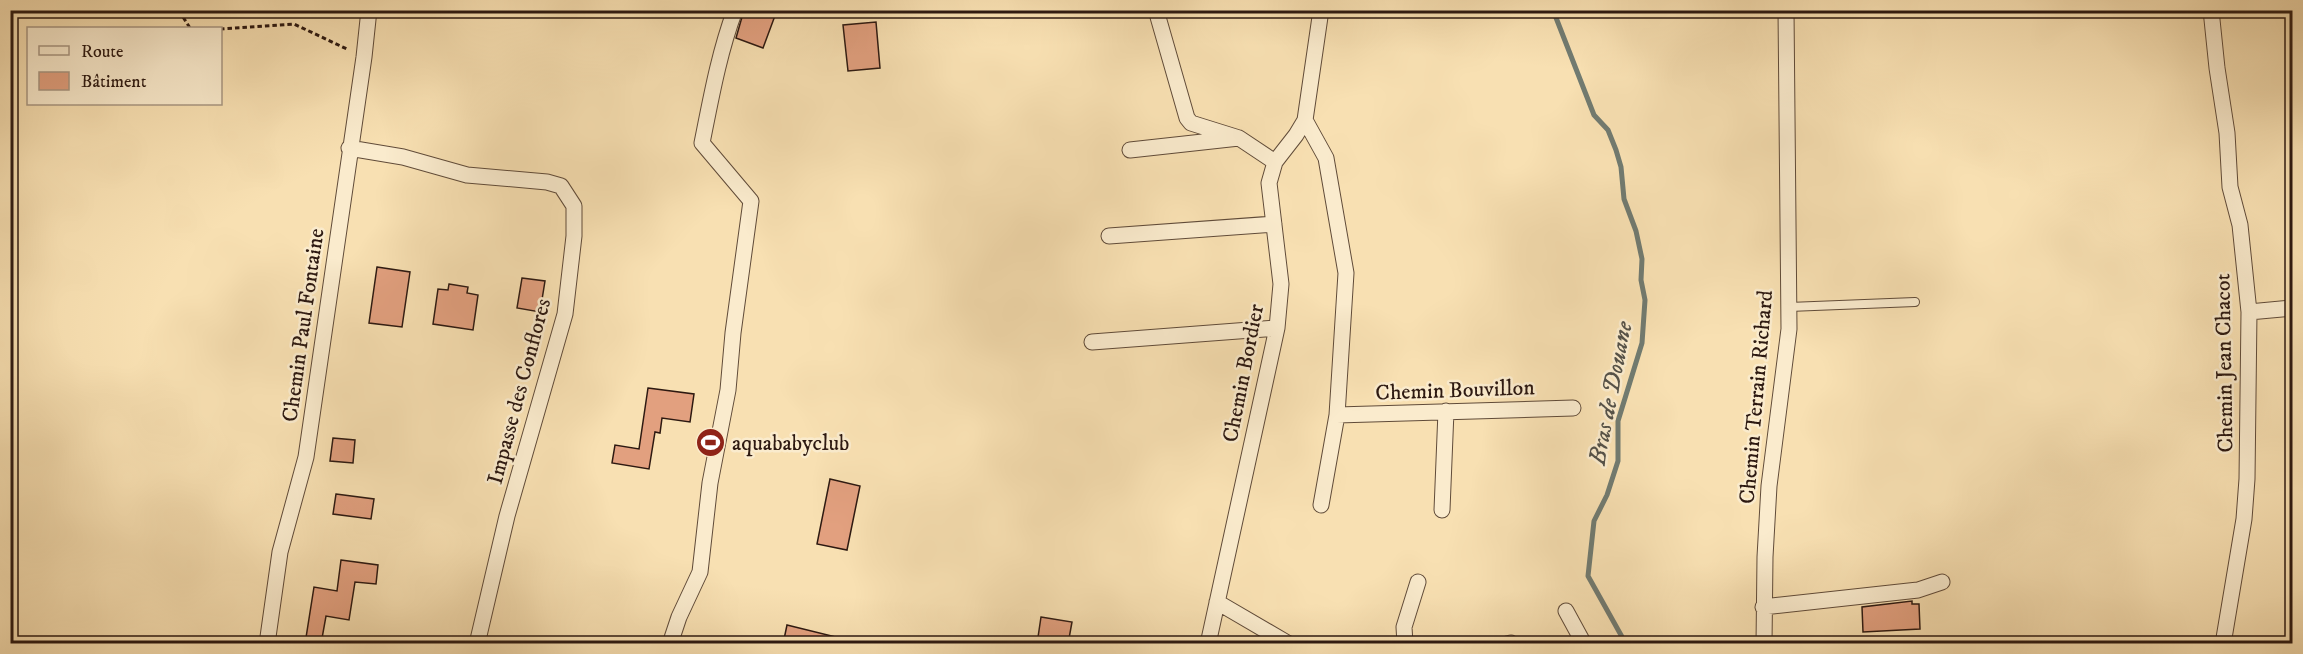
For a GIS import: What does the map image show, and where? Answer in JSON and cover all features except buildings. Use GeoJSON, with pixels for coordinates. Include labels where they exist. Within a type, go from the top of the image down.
{"type":"FeatureCollection","features":[{"type":"Feature","properties":{"kind":"street","name":"Chemin Paul Fontaine"},"geometry":{"type":"LineString","coordinates":[[267,644],[280,552],[306,457],[369,10]]}},
{"type":"Feature","properties":{"kind":"street"},"geometry":{"type":"LineString","coordinates":[[670,644],[679,617],[700,572],[710,483],[728,390],[733,333],[752,201],[702,143],[712,90],[735,10]]}},
{"type":"Feature","properties":{"kind":"street"},"geometry":{"type":"LineString","coordinates":[[1156,10],[1187,118],[1191,123],[1239,138],[1275,162]]}},
{"type":"Feature","properties":{"kind":"street","name":"Chemin Bordier"},"geometry":{"type":"LineString","coordinates":[[1208,644],[1277,328],[1281,284],[1269,183],[1275,162],[1305,120],[1321,10]]}},
{"type":"Feature","properties":{"kind":"street","name":"Chemin Terrain Richard"},"geometry":{"type":"LineString","coordinates":[[1764,644],[1763,608],[1769,486],[1789,328],[1786,10]]}},
{"type":"Feature","properties":{"kind":"street","name":"Chemin Jean Chacot"},"geometry":{"type":"LineString","coordinates":[[2211,10],[2227,133],[2230,187],[2241,225],[2249,312],[2244,519],[2223,644]]}},
{"type":"Feature","properties":{"kind":"street"},"geometry":{"type":"LineString","coordinates":[[1305,120],[1326,158],[1346,273],[1337,414],[1321,505]]}},
{"type":"Feature","properties":{"kind":"street"},"geometry":{"type":"LineString","coordinates":[[1130,150],[1239,138]]}},
{"type":"Feature","properties":{"kind":"street","name":"Impasse des Conflores"},"geometry":{"type":"LineString","coordinates":[[350,148],[403,157],[467,175],[547,182],[561,186],[574,206],[574,236],[565,314],[507,516],[477,644]]}},
{"type":"Feature","properties":{"kind":"street"},"geometry":{"type":"LineString","coordinates":[[1109,236],[1274,224]]}},
{"type":"Feature","properties":{"kind":"street"},"geometry":{"type":"LineString","coordinates":[[2249,312],[2292,308]]}},
{"type":"Feature","properties":{"kind":"street"},"geometry":{"type":"LineString","coordinates":[[1092,342],[1277,328]]}},
{"type":"Feature","properties":{"kind":"street","name":"Chemin Bouvillon"},"geometry":{"type":"LineString","coordinates":[[1337,414],[1574,408]]}},
{"type":"Feature","properties":{"kind":"street"},"geometry":{"type":"LineString","coordinates":[[1442,510],[1446,411]]}},
{"type":"Feature","properties":{"kind":"street"},"geometry":{"type":"LineString","coordinates":[[1405,644],[1404,627],[1418,582]]}},
{"type":"Feature","properties":{"kind":"street"},"geometry":{"type":"LineString","coordinates":[[1763,608],[1918,590],[1942,582]]}},
{"type":"Feature","properties":{"kind":"street"},"geometry":{"type":"LineString","coordinates":[[1216,602],[1289,644]]}},
{"type":"Feature","properties":{"kind":"street"},"geometry":{"type":"LineString","coordinates":[[1566,610],[1584,644]]}},
{"type":"Feature","properties":{"kind":"lane"},"geometry":{"type":"LineString","coordinates":[[1789,307],[1915,302]]}},
{"type":"Feature","properties":{"kind":"path"},"geometry":{"type":"LineString","coordinates":[[183,10],[183,16],[189,27]]}},
{"type":"Feature","properties":{"kind":"path"},"geometry":{"type":"LineString","coordinates":[[222,29],[294,24],[364,57]]}},
{"type":"Feature","properties":{"kind":"waterway","name":"Bras de Douane"},"geometry":{"type":"LineString","coordinates":[[1553,10],[1594,115],[1608,130],[1616,150],[1621,167],[1624,199],[1636,231],[1642,259],[1641,280],[1645,300],[1642,343],[1618,421],[1618,461],[1607,495],[1594,521],[1588,576],[1626,644]]}},
{"type":"Feature","properties":{"kind":"place","name":"aquababyclub"},"geometry":{"type":"Point","coordinates":[711,442]}}]}
